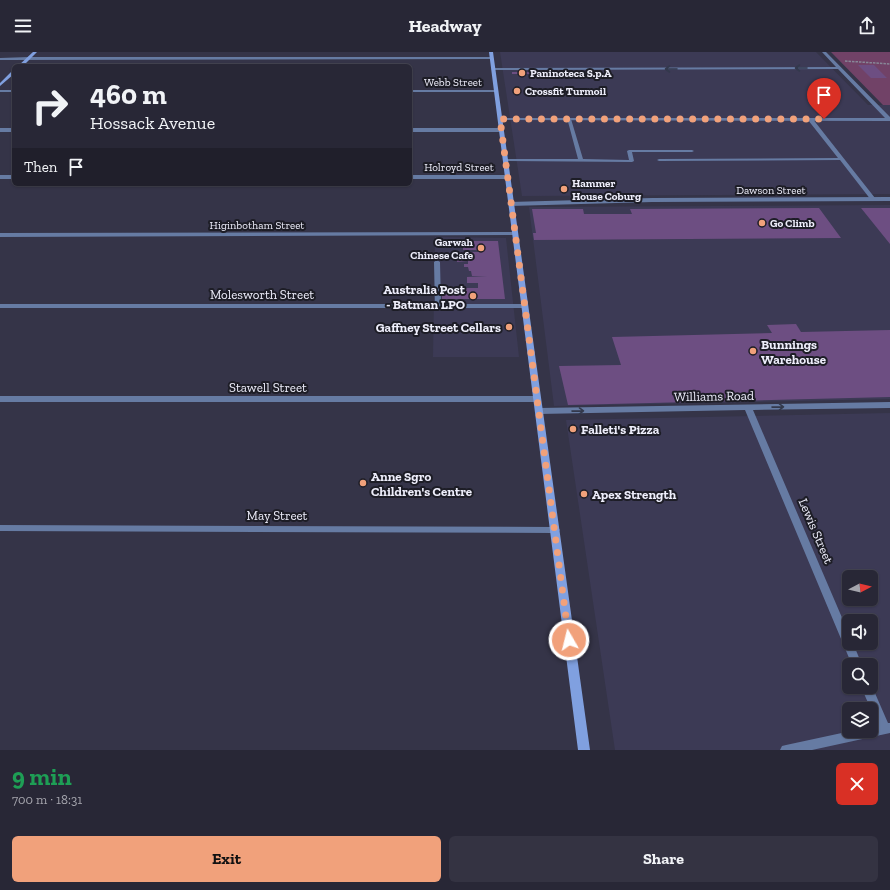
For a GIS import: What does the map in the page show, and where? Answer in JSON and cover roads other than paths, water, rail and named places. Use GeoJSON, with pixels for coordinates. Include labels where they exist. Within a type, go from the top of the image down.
{"type":"FeatureCollection","features":[{"type":"Feature","properties":{"kind":"main road"},"geometry":{"type":"LineString","coordinates":[[22,64],[35,52]]}},
{"type":"Feature","properties":{"kind":"main road"},"geometry":{"type":"LineString","coordinates":[[491,52],[584,750]]}},
{"type":"Feature","properties":{"kind":"main road"},"geometry":{"type":"LineString","coordinates":[[0,85],[12,74]]}},
{"type":"Feature","properties":{"kind":"street"},"geometry":{"type":"LineString","coordinates":[[824,52],[890,119]]}},
{"type":"Feature","properties":{"kind":"street"},"geometry":{"type":"LineString","coordinates":[[0,60],[491,58]]}},
{"type":"Feature","properties":{"kind":"street"},"geometry":{"type":"LineString","coordinates":[[493,69],[840,68]]}},
{"type":"Feature","properties":{"kind":"street"},"geometry":{"type":"LineString","coordinates":[[0,91],[12,91]]}},
{"type":"Feature","properties":{"kind":"street","name":"Webb Street"},"geometry":{"type":"LineString","coordinates":[[412,91],[496,91]]}},
{"type":"Feature","properties":{"kind":"street"},"geometry":{"type":"LineString","coordinates":[[500,119],[890,119]]}},
{"type":"Feature","properties":{"kind":"street"},"geometry":{"type":"LineString","coordinates":[[0,130],[12,130]]}},
{"type":"Feature","properties":{"kind":"street"},"geometry":{"type":"LineString","coordinates":[[412,130],[501,130]]}},
{"type":"Feature","properties":{"kind":"street"},"geometry":{"type":"LineString","coordinates":[[0,177],[12,177]]}},
{"type":"Feature","properties":{"kind":"street","name":"Holroyd Street"},"geometry":{"type":"LineString","coordinates":[[412,177],[507,177]]}},
{"type":"Feature","properties":{"kind":"street","name":"Dawson Street"},"geometry":{"type":"LineString","coordinates":[[510,202],[890,199]]}},
{"type":"Feature","properties":{"kind":"street","name":"Higinbotham Street"},"geometry":{"type":"LineString","coordinates":[[0,235],[515,234]]}},
{"type":"Feature","properties":{"kind":"street","name":"Molesworth Street"},"geometry":{"type":"LineString","coordinates":[[0,306],[525,306]]}},
{"type":"Feature","properties":{"kind":"street","name":"Stawell Street"},"geometry":{"type":"LineString","coordinates":[[0,399],[537,399]]}},
{"type":"Feature","properties":{"kind":"street","name":"Williams Road"},"geometry":{"type":"LineString","coordinates":[[539,412],[890,405]]}},
{"type":"Feature","properties":{"kind":"street","name":"Lewis Street"},"geometry":{"type":"LineString","coordinates":[[748,408],[854,658]]}},
{"type":"Feature","properties":{"kind":"street","name":"May Street"},"geometry":{"type":"LineString","coordinates":[[0,528],[555,530]]}},
{"type":"Feature","properties":{"kind":"street"},"geometry":{"type":"LineString","coordinates":[[786,750],[887,729],[870,694]]}},
{"type":"Feature","properties":{"kind":"lane"},"geometry":{"type":"LineString","coordinates":[[569,119],[581,160]]}},
{"type":"Feature","properties":{"kind":"lane"},"geometry":{"type":"LineString","coordinates":[[810,119],[874,199]]}},
{"type":"Feature","properties":{"kind":"lane"},"geometry":{"type":"LineString","coordinates":[[505,160],[632,161],[630,151],[692,151]]}},
{"type":"Feature","properties":{"kind":"lane"},"geometry":{"type":"LineString","coordinates":[[659,160],[841,159]]}},
{"type":"Feature","properties":{"kind":"lane"},"geometry":{"type":"LineString","coordinates":[[437,262],[438,306]]}},
{"type":"Feature","properties":{"kind":"place","name":"Paninoteca S.p.A"},"geometry":{"type":"Point","coordinates":[522,73]}},
{"type":"Feature","properties":{"kind":"place","name":"Crossfit Turmoil"},"geometry":{"type":"Point","coordinates":[517,91]}},
{"type":"Feature","properties":{"kind":"place","name":"Hammer House Coburg"},"geometry":{"type":"Point","coordinates":[564,189]}},
{"type":"Feature","properties":{"kind":"place","name":"Go Climb"},"geometry":{"type":"Point","coordinates":[762,223]}},
{"type":"Feature","properties":{"kind":"place","name":"Garwah Chinese Cafe"},"geometry":{"type":"Point","coordinates":[481,248]}},
{"type":"Feature","properties":{"kind":"place","name":"Australia Post - Batman LPO"},"geometry":{"type":"Point","coordinates":[473,296]}},
{"type":"Feature","properties":{"kind":"place","name":"Gaffney Street Cellars"},"geometry":{"type":"Point","coordinates":[509,327]}},
{"type":"Feature","properties":{"kind":"place","name":"Bunnings Warehouse"},"geometry":{"type":"Point","coordinates":[753,351]}},
{"type":"Feature","properties":{"kind":"place","name":"Falleti's Pizza"},"geometry":{"type":"Point","coordinates":[573,429]}},
{"type":"Feature","properties":{"kind":"place","name":"Anne Sgro Children's Centre"},"geometry":{"type":"Point","coordinates":[363,483]}},
{"type":"Feature","properties":{"kind":"place","name":"Apex Strength"},"geometry":{"type":"Point","coordinates":[584,494]}}]}
